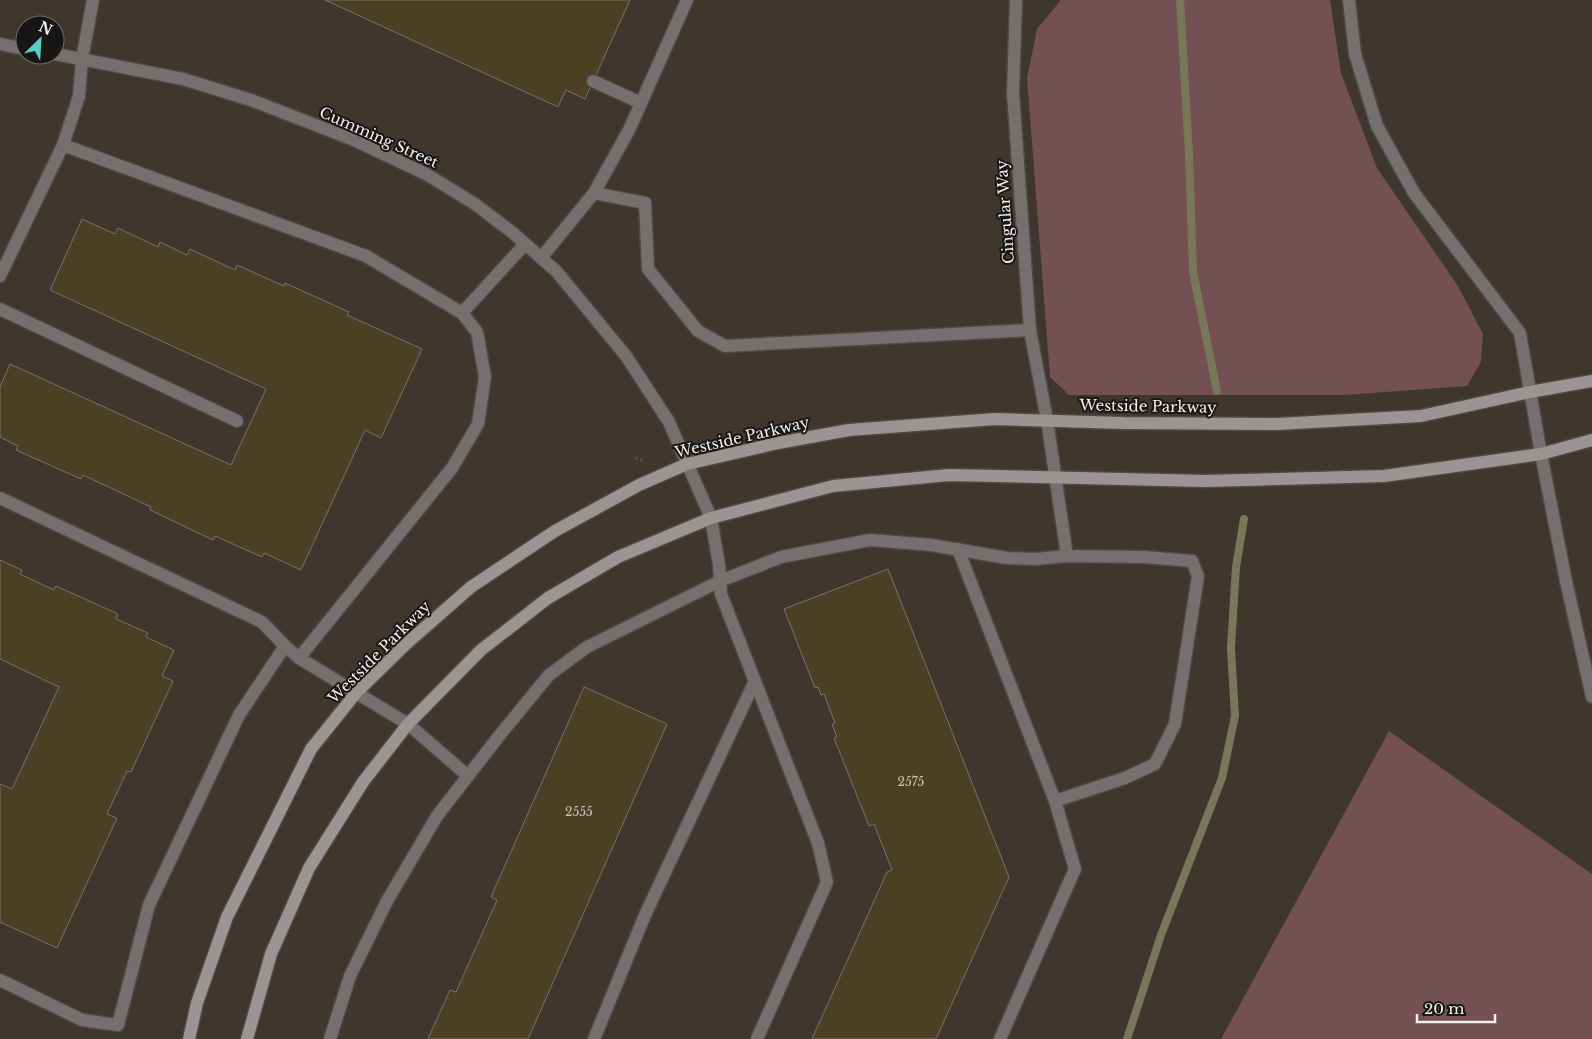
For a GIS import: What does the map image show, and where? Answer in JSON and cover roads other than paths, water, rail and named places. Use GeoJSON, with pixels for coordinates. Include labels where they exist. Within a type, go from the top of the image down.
{"type":"FeatureCollection","features":[{"type":"Feature","properties":{"kind":"main road","name":"Westside Parkway"},"geometry":{"type":"LineString","coordinates":[[189,1039],[197,1003],[227,917],[311,748],[356,693],[406,644],[470,586],[555,531],[638,485],[687,464],[778,443],[849,430],[995,419],[1123,423],[1278,424],[1412,417],[1592,381]]}},
{"type":"Feature","properties":{"kind":"main road"},"geometry":{"type":"LineString","coordinates":[[247,1039],[271,954],[309,868],[363,782],[408,724],[481,650],[548,598],[618,557],[711,518],[833,486],[949,475],[1205,481],[1384,476],[1541,454],[1592,440]]}},
{"type":"Feature","properties":{"kind":"street"},"geometry":{"type":"LineString","coordinates":[[0,276],[63,144],[79,96],[82,59],[93,0]]}},
{"type":"Feature","properties":{"kind":"street"},"geometry":{"type":"LineString","coordinates":[[541,258],[594,193],[629,130],[687,0]]}},
{"type":"Feature","properties":{"kind":"street","name":"Cingular Way"},"geometry":{"type":"LineString","coordinates":[[1016,0],[1013,93],[1030,330],[1067,556]]}},
{"type":"Feature","properties":{"kind":"street"},"geometry":{"type":"LineString","coordinates":[[1349,0],[1355,54],[1377,126],[1414,193],[1520,333],[1541,454],[1575,626],[1592,697]]}},
{"type":"Feature","properties":{"kind":"street"},"geometry":{"type":"LineString","coordinates":[[0,44],[15,47]]}},
{"type":"Feature","properties":{"kind":"street","name":"Cumming Street"},"geometry":{"type":"LineString","coordinates":[[65,56],[183,79],[251,100],[354,140],[426,174],[475,204],[526,244],[557,272],[626,356],[669,422],[711,518],[719,565],[720,594],[818,843],[827,882],[757,1039]]}},
{"type":"Feature","properties":{"kind":"street"},"geometry":{"type":"LineString","coordinates":[[593,81],[641,102]]}},
{"type":"Feature","properties":{"kind":"street"},"geometry":{"type":"LineString","coordinates":[[63,144],[366,256],[462,313],[477,332],[485,377],[478,424],[452,468],[299,658]]}},
{"type":"Feature","properties":{"kind":"street"},"geometry":{"type":"LineString","coordinates":[[594,193],[645,203],[648,270],[698,331],[725,346],[1030,330]]}},
{"type":"Feature","properties":{"kind":"street"},"geometry":{"type":"LineString","coordinates":[[462,313],[526,244]]}},
{"type":"Feature","properties":{"kind":"street"},"geometry":{"type":"LineString","coordinates":[[0,309],[237,421]]}},
{"type":"Feature","properties":{"kind":"street"},"geometry":{"type":"LineString","coordinates":[[0,498],[262,622],[299,658],[408,724],[468,776]]}},
{"type":"Feature","properties":{"kind":"street"},"geometry":{"type":"LineString","coordinates":[[330,1039],[350,976],[387,901],[437,816],[549,675],[587,647],[720,581],[781,557],[870,540],[931,545],[1007,558],[1035,559],[1067,556],[1144,557],[1192,561],[1198,576],[1175,724],[1155,764],[1125,778],[1055,801]]}},
{"type":"Feature","properties":{"kind":"street"},"geometry":{"type":"LineString","coordinates":[[958,549],[1055,801],[1075,869],[1000,1039]]}},
{"type":"Feature","properties":{"kind":"street"},"geometry":{"type":"LineString","coordinates":[[0,980],[82,1020],[118,1025],[149,905],[239,715],[285,646]]}},
{"type":"Feature","properties":{"kind":"street"},"geometry":{"type":"LineString","coordinates":[[594,1039],[645,915],[754,682]]}},
{"type":"Feature","properties":{"kind":"waterway"},"geometry":{"type":"LineString","coordinates":[[1180,0],[1189,154],[1193,272],[1217,391]]}},
{"type":"Feature","properties":{"kind":"waterway"},"geometry":{"type":"LineString","coordinates":[[1127,1039],[1161,935],[1222,778],[1235,716],[1231,648],[1236,567],[1244,519]]}}]}
